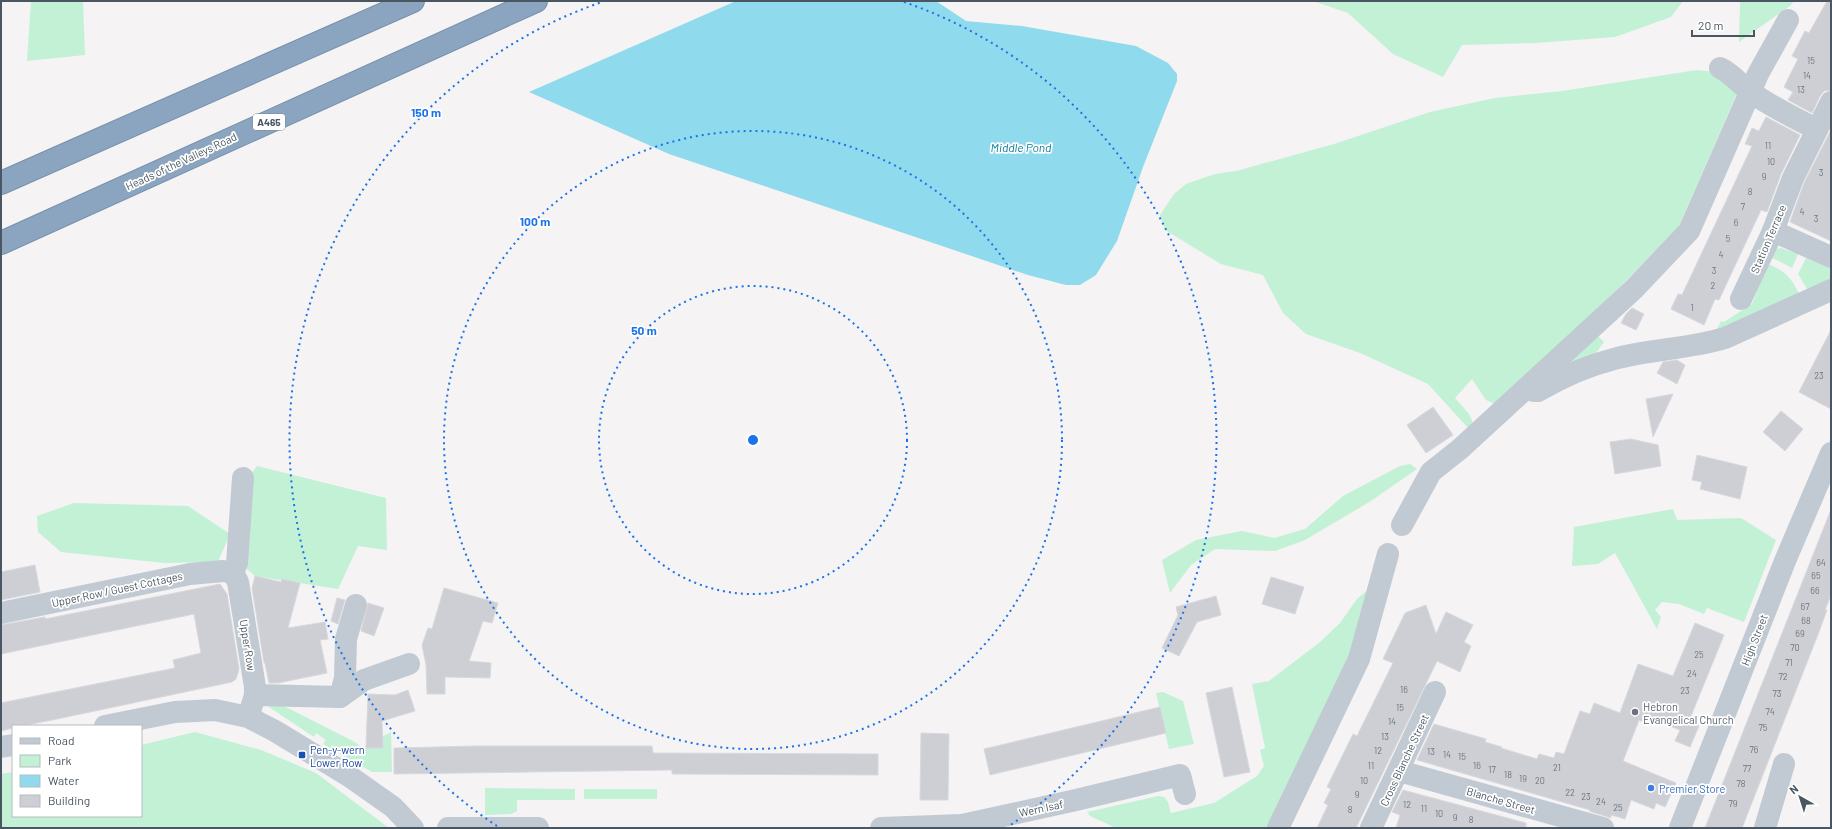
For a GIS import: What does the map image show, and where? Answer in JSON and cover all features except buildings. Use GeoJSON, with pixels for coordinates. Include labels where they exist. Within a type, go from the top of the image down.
{"type":"FeatureCollection","features":[{"type":"Feature","properties":{"kind":"highway"},"geometry":{"type":"LineString","coordinates":[[1,182],[414,1]]}},
{"type":"Feature","properties":{"kind":"highway","name":"Heads of the Valleys Road"},"geometry":{"type":"LineString","coordinates":[[1,243],[536,1]]}},
{"type":"Feature","properties":{"kind":"street"},"geometry":{"type":"LineString","coordinates":[[1402,525],[1431,472],[1460,449],[1634,290],[1689,231],[1758,74],[1788,20]]}},
{"type":"Feature","properties":{"kind":"street"},"geometry":{"type":"LineString","coordinates":[[1720,68],[1729,72],[1750,92],[1772,107],[1816,129],[1831,102]]}},
{"type":"Feature","properties":{"kind":"street","name":"Station Terrace"},"geometry":{"type":"LineString","coordinates":[[1741,299],[1772,231],[1793,178],[1816,129]]}},
{"type":"Feature","properties":{"kind":"street"},"geometry":{"type":"LineString","coordinates":[[1772,231],[1831,257]]}},
{"type":"Feature","properties":{"kind":"street"},"geometry":{"type":"LineString","coordinates":[[1521,393],[1538,391],[1565,375],[1615,358],[1709,343],[1725,338],[1831,290]]}},
{"type":"Feature","properties":{"kind":"street","name":"High Street"},"geometry":{"type":"LineString","coordinates":[[1680,828],[1785,561],[1831,453]]}},
{"type":"Feature","properties":{"kind":"street"},"geometry":{"type":"LineString","coordinates":[[233,574],[237,563],[243,478]]}},
{"type":"Feature","properties":{"kind":"street"},"geometry":{"type":"LineString","coordinates":[[1278,828],[1359,659],[1388,554]]}},
{"type":"Feature","properties":{"kind":"street","name":"Upper Row / Guest Cottages"},"geometry":{"type":"LineString","coordinates":[[1,613],[190,574],[223,571],[233,574]]}},
{"type":"Feature","properties":{"kind":"street","name":"Upper Row"},"geometry":{"type":"LineString","coordinates":[[233,574],[238,582],[256,696],[248,717]]}},
{"type":"Feature","properties":{"kind":"street"},"geometry":{"type":"LineString","coordinates":[[340,697],[345,678],[346,639],[356,605]]}},
{"type":"Feature","properties":{"kind":"street"},"geometry":{"type":"LineString","coordinates":[[256,696],[340,697],[364,680],[409,664]]}},
{"type":"Feature","properties":{"kind":"street","name":"Cross Blanche Street"},"geometry":{"type":"LineString","coordinates":[[1371,828],[1435,692]]}},
{"type":"Feature","properties":{"kind":"street"},"geometry":{"type":"LineString","coordinates":[[110,725],[176,712],[215,710],[248,717],[275,731],[349,776],[393,807],[413,828]]}},
{"type":"Feature","properties":{"kind":"street"},"geometry":{"type":"LineString","coordinates":[[1,747],[12,745]]}},
{"type":"Feature","properties":{"kind":"street"},"geometry":{"type":"LineString","coordinates":[[1764,828],[1784,764]]}},
{"type":"Feature","properties":{"kind":"street","name":"Blanche Street"},"geometry":{"type":"LineString","coordinates":[[1399,771],[1603,828]]}},
{"type":"Feature","properties":{"kind":"street","name":"Wern Isaf"},"geometry":{"type":"LineString","coordinates":[[881,828],[962,825],[1180,775],[1185,794]]}},
{"type":"Feature","properties":{"kind":"street"},"geometry":{"type":"LineString","coordinates":[[448,828],[538,828]]}},
{"type":"Feature","properties":{"kind":"green space"},"geometry":{"type":"Polygon","coordinates":[[[31,1],[83,1],[85,55],[27,61],[31,1]]]}},
{"type":"Feature","properties":{"kind":"green space"},"geometry":{"type":"Polygon","coordinates":[[[1313,1],[1683,1],[1671,17],[1615,37],[1535,43],[1462,45],[1443,77],[1393,54],[1348,13],[1313,1]]]}},
{"type":"Feature","properties":{"kind":"green space"},"geometry":{"type":"Polygon","coordinates":[[[1740,1],[1794,1],[1790,6],[1739,42],[1740,1]]]}},
{"type":"Feature","properties":{"kind":"green space"},"geometry":{"type":"Polygon","coordinates":[[[1697,70],[1717,72],[1738,91],[1679,226],[1597,311],[1495,404],[1486,400],[1472,379],[1455,398],[1469,414],[1473,423],[1469,429],[1428,384],[1360,353],[1306,334],[1283,313],[1263,275],[1221,264],[1165,230],[1160,215],[1174,194],[1186,184],[1215,174],[1236,171],[1334,144],[1430,112],[1495,98],[1562,91],[1697,70]]]}},
{"type":"Feature","properties":{"kind":"green space"},"geometry":{"type":"Polygon","coordinates":[[[1781,248],[1798,254],[1792,268],[1771,257],[1776,249],[1781,248]]]}},
{"type":"Feature","properties":{"kind":"green space"},"geometry":{"type":"Polygon","coordinates":[[[1806,258],[1831,269],[1831,282],[1809,292],[1798,274],[1806,258]]]}},
{"type":"Feature","properties":{"kind":"green space"},"geometry":{"type":"Polygon","coordinates":[[[1768,264],[1788,276],[1800,296],[1714,335],[1721,321],[1724,322],[1752,304],[1768,264]]]}},
{"type":"Feature","properties":{"kind":"green space"},"geometry":{"type":"Polygon","coordinates":[[[1596,334],[1604,342],[1594,356],[1540,383],[1596,334]]]}},
{"type":"Feature","properties":{"kind":"green space"},"geometry":{"type":"Polygon","coordinates":[[[1410,464],[1417,469],[1371,501],[1305,540],[1275,551],[1215,549],[1191,565],[1170,593],[1162,560],[1196,540],[1242,531],[1274,538],[1305,529],[1343,496],[1400,466],[1410,464]]]}},
{"type":"Feature","properties":{"kind":"green space"},"geometry":{"type":"Polygon","coordinates":[[[257,466],[386,498],[387,550],[358,546],[338,589],[255,576],[245,567],[251,474],[257,466]]]}},
{"type":"Feature","properties":{"kind":"green space"},"geometry":{"type":"Polygon","coordinates":[[[74,503],[188,506],[230,534],[218,562],[164,563],[61,552],[38,532],[37,516],[74,503]]]}},
{"type":"Feature","properties":{"kind":"green space"},"geometry":{"type":"Polygon","coordinates":[[[1673,509],[1677,520],[1741,518],[1776,540],[1744,622],[1707,608],[1704,614],[1679,604],[1662,602],[1655,610],[1661,617],[1657,629],[1615,553],[1598,564],[1572,566],[1574,527],[1673,509]]]}},
{"type":"Feature","properties":{"kind":"green space"},"geometry":{"type":"Polygon","coordinates":[[[1372,586],[1359,642],[1270,828],[1116,828],[1090,816],[1087,812],[1158,796],[1164,797],[1168,802],[1171,813],[1214,803],[1257,776],[1264,766],[1260,750],[1265,748],[1252,684],[1269,681],[1320,642],[1340,623],[1357,599],[1372,586]]]}},
{"type":"Feature","properties":{"kind":"green space"},"geometry":{"type":"Polygon","coordinates":[[[1163,692],[1183,701],[1194,744],[1169,749],[1156,693],[1163,692]]]}},
{"type":"Feature","properties":{"kind":"green space"},"geometry":{"type":"Polygon","coordinates":[[[272,700],[364,748],[379,748],[379,738],[391,732],[392,772],[372,772],[323,744],[326,740],[316,733],[314,737],[269,707],[268,703],[272,700]]]}},
{"type":"Feature","properties":{"kind":"green space"},"geometry":{"type":"Polygon","coordinates":[[[195,732],[261,750],[316,773],[389,828],[1,828],[1,774],[12,772],[12,817],[142,817],[142,745],[195,732]]]}},
{"type":"Feature","properties":{"kind":"green space"},"geometry":{"type":"Polygon","coordinates":[[[485,788],[575,789],[575,800],[517,800],[517,811],[511,814],[485,815],[485,788]]]}},
{"type":"Feature","properties":{"kind":"green space"},"geometry":{"type":"Polygon","coordinates":[[[584,789],[657,789],[657,799],[584,799],[584,789]]]}},
{"type":"Feature","properties":{"kind":"water","name":"Middle Pond"},"geometry":{"type":"Polygon","coordinates":[[[736,1],[936,1],[966,21],[1022,26],[1136,46],[1168,63],[1177,74],[1177,81],[1143,167],[1117,241],[1096,275],[1080,285],[1066,285],[1028,275],[669,154],[529,92],[736,1]]]}},
{"type":"Feature","properties":{"kind":"place","name":"Hebron Evangelical Church"},"geometry":{"type":"Point","coordinates":[1635,712]}},
{"type":"Feature","properties":{"kind":"place","name":"Pen-y-wern Lower Row"},"geometry":{"type":"Point","coordinates":[302,755]}},
{"type":"Feature","properties":{"kind":"place","name":"Premier Store"},"geometry":{"type":"Point","coordinates":[1651,788]}}]}
